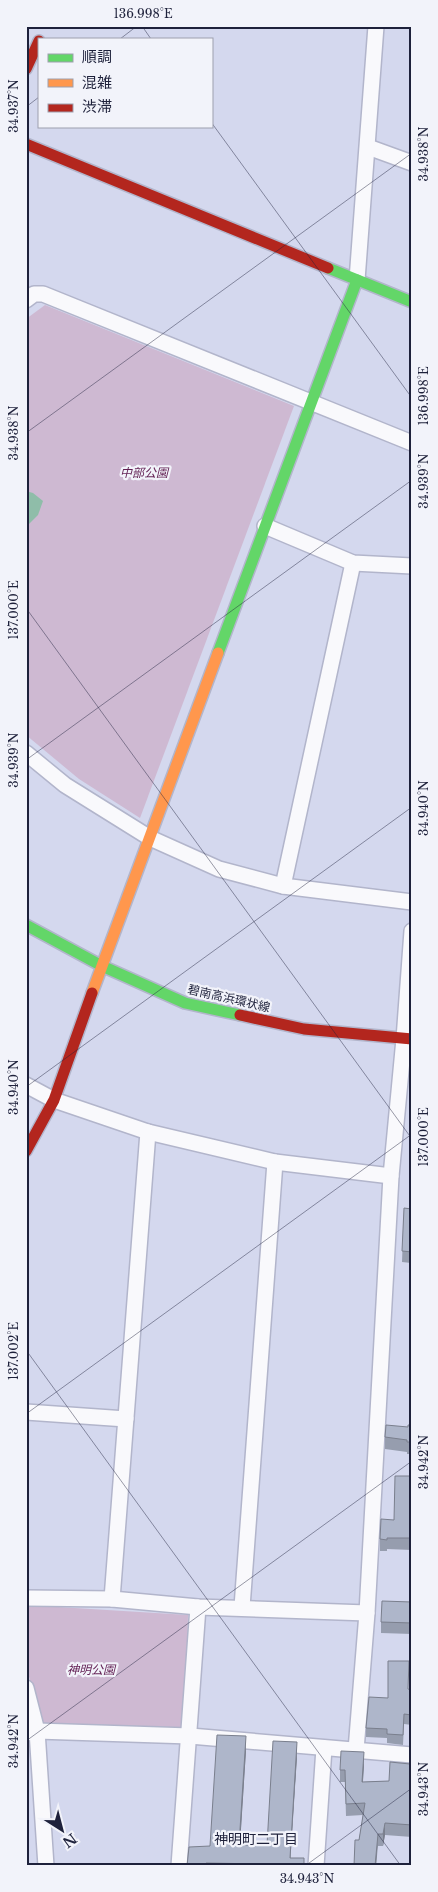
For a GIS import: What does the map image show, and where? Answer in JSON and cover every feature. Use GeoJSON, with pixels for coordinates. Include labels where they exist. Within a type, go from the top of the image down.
{"type":"FeatureCollection","features":[{"type":"Feature","properties":{"kind":"street"},"geometry":{"type":"LineString","coordinates":[[26,1151],[54,1100],[356,280],[368,147],[376,26]]}},
{"type":"Feature","properties":{"kind":"street"},"geometry":{"type":"LineString","coordinates":[[26,69],[38,42]]}},
{"type":"Feature","properties":{"kind":"street"},"geometry":{"type":"LineString","coordinates":[[26,144],[412,302]]}},
{"type":"Feature","properties":{"kind":"street"},"geometry":{"type":"LineString","coordinates":[[368,147],[412,163]]}},
{"type":"Feature","properties":{"kind":"street"},"geometry":{"type":"LineString","coordinates":[[26,300],[34,294],[43,294],[412,443]]}},
{"type":"Feature","properties":{"kind":"street"},"geometry":{"type":"LineString","coordinates":[[265,526],[353,563],[412,566]]}},
{"type":"Feature","properties":{"kind":"street"},"geometry":{"type":"LineString","coordinates":[[283,886],[353,563]]}},
{"type":"Feature","properties":{"kind":"street"},"geometry":{"type":"LineString","coordinates":[[26,753],[65,785],[150,838],[219,869],[283,886],[412,902]]}},
{"type":"Feature","properties":{"kind":"street","name":"碧南高浜環状線"},"geometry":{"type":"LineString","coordinates":[[26,925],[102,966],[185,1003],[304,1029],[408,1039]]}},
{"type":"Feature","properties":{"kind":"street"},"geometry":{"type":"LineString","coordinates":[[356,1750],[366,1613],[391,1176],[408,1039],[412,932]]}},
{"type":"Feature","properties":{"kind":"street"},"geometry":{"type":"LineString","coordinates":[[26,1085],[54,1100],[148,1132],[275,1162],[391,1176]]}},
{"type":"Feature","properties":{"kind":"street"},"geometry":{"type":"LineString","coordinates":[[112,1599],[148,1132]]}},
{"type":"Feature","properties":{"kind":"street"},"geometry":{"type":"LineString","coordinates":[[242,1607],[275,1162]]}},
{"type":"Feature","properties":{"kind":"street"},"geometry":{"type":"LineString","coordinates":[[26,1412],[126,1420]]}},
{"type":"Feature","properties":{"kind":"street"},"geometry":{"type":"LineString","coordinates":[[26,1598],[112,1599],[198,1607],[242,1607],[366,1613]]}},
{"type":"Feature","properties":{"kind":"street"},"geometry":{"type":"LineString","coordinates":[[179,1866],[198,1607]]}},
{"type":"Feature","properties":{"kind":"street"},"geometry":{"type":"LineString","coordinates":[[26,1688],[46,1866]]}},
{"type":"Feature","properties":{"kind":"street"},"geometry":{"type":"LineString","coordinates":[[32,1732],[190,1736],[412,1755]]}},
{"type":"Feature","properties":{"kind":"street"},"geometry":{"type":"LineString","coordinates":[[316,1866],[324,1748]]}},
{"type":"Feature","properties":{"kind":"green space","name":"中部公園"},"geometry":{"type":"Polygon","coordinates":[[[45,305],[294,406],[140,818],[79,779],[26,735],[26,319],[45,305]]]}},
{"type":"Feature","properties":{"kind":"green space","name":"神明公園"},"geometry":{"type":"Polygon","coordinates":[[[26,1605],[188,1615],[185,1730],[43,1727],[26,1666],[26,1605]]]}},
{"type":"Feature","properties":{"kind":"shaded area"},"geometry":{"type":"Polygon","coordinates":[[[26,491],[33,493],[43,501],[38,515],[26,527],[26,491]]]}},
{"type":"Feature","properties":{"kind":"building"},"geometry":{"type":"Polygon","coordinates":[[[404,1208],[412,1209],[412,1252],[402,1251],[404,1208]]]}},
{"type":"Feature","properties":{"kind":"building"},"geometry":{"type":"Polygon","coordinates":[[[386,1425],[408,1427],[408,1425],[412,1425],[412,1442],[385,1437],[386,1425]]]}},
{"type":"Feature","properties":{"kind":"building"},"geometry":{"type":"Polygon","coordinates":[[[395,1476],[412,1476],[412,1538],[380,1539],[381,1519],[394,1520],[395,1476]]]}},
{"type":"Feature","properties":{"kind":"building"},"geometry":{"type":"Polygon","coordinates":[[[382,1601],[412,1602],[412,1623],[381,1622],[382,1601]]]}},
{"type":"Feature","properties":{"kind":"building"},"geometry":{"type":"Polygon","coordinates":[[[388,1661],[409,1661],[408,1689],[412,1690],[412,1715],[404,1714],[403,1735],[387,1734],[387,1729],[366,1728],[369,1697],[388,1698],[388,1661]]]}},
{"type":"Feature","properties":{"kind":"building"},"geometry":{"type":"Polygon","coordinates":[[[217,1735],[246,1736],[239,1845],[267,1845],[273,1741],[297,1742],[290,1858],[304,1858],[304,1866],[206,1863],[206,1866],[187,1866],[189,1847],[210,1846],[217,1735]]]}},
{"type":"Feature","properties":{"kind":"building"},"geometry":{"type":"Polygon","coordinates":[[[341,1751],[364,1752],[362,1782],[389,1781],[390,1762],[410,1764],[412,1766],[412,1825],[385,1823],[383,1834],[378,1834],[375,1866],[354,1866],[355,1840],[359,1840],[365,1803],[346,1804],[345,1770],[340,1770],[341,1751]]]}},
{"type":"Feature","properties":{"kind":"traffic: fast"},"geometry":{"type":"LineString","coordinates":[[328,268],[412,302]]}},
{"type":"Feature","properties":{"kind":"traffic: fast"},"geometry":{"type":"LineString","coordinates":[[218,653],[357,280]]}},
{"type":"Feature","properties":{"kind":"traffic: fast"},"geometry":{"type":"LineString","coordinates":[[26,925],[102,966],[185,1003],[240,1015]]}},
{"type":"Feature","properties":{"kind":"traffic: slow"},"geometry":{"type":"LineString","coordinates":[[92,993],[218,653]]}},
{"type":"Feature","properties":{"kind":"traffic: jam"},"geometry":{"type":"LineString","coordinates":[[26,69],[38,43]]}},
{"type":"Feature","properties":{"kind":"traffic: jam"},"geometry":{"type":"LineString","coordinates":[[26,144],[328,268]]}},
{"type":"Feature","properties":{"kind":"traffic: jam"},"geometry":{"type":"LineString","coordinates":[[26,1151],[54,1100],[92,993]]}},
{"type":"Feature","properties":{"kind":"traffic: jam"},"geometry":{"type":"LineString","coordinates":[[240,1015],[304,1029],[412,1039]]}},
{"type":"Feature","properties":{"kind":"district","name":"神明町二丁目"},"geometry":{"type":"Point","coordinates":[256,1839]}}]}
